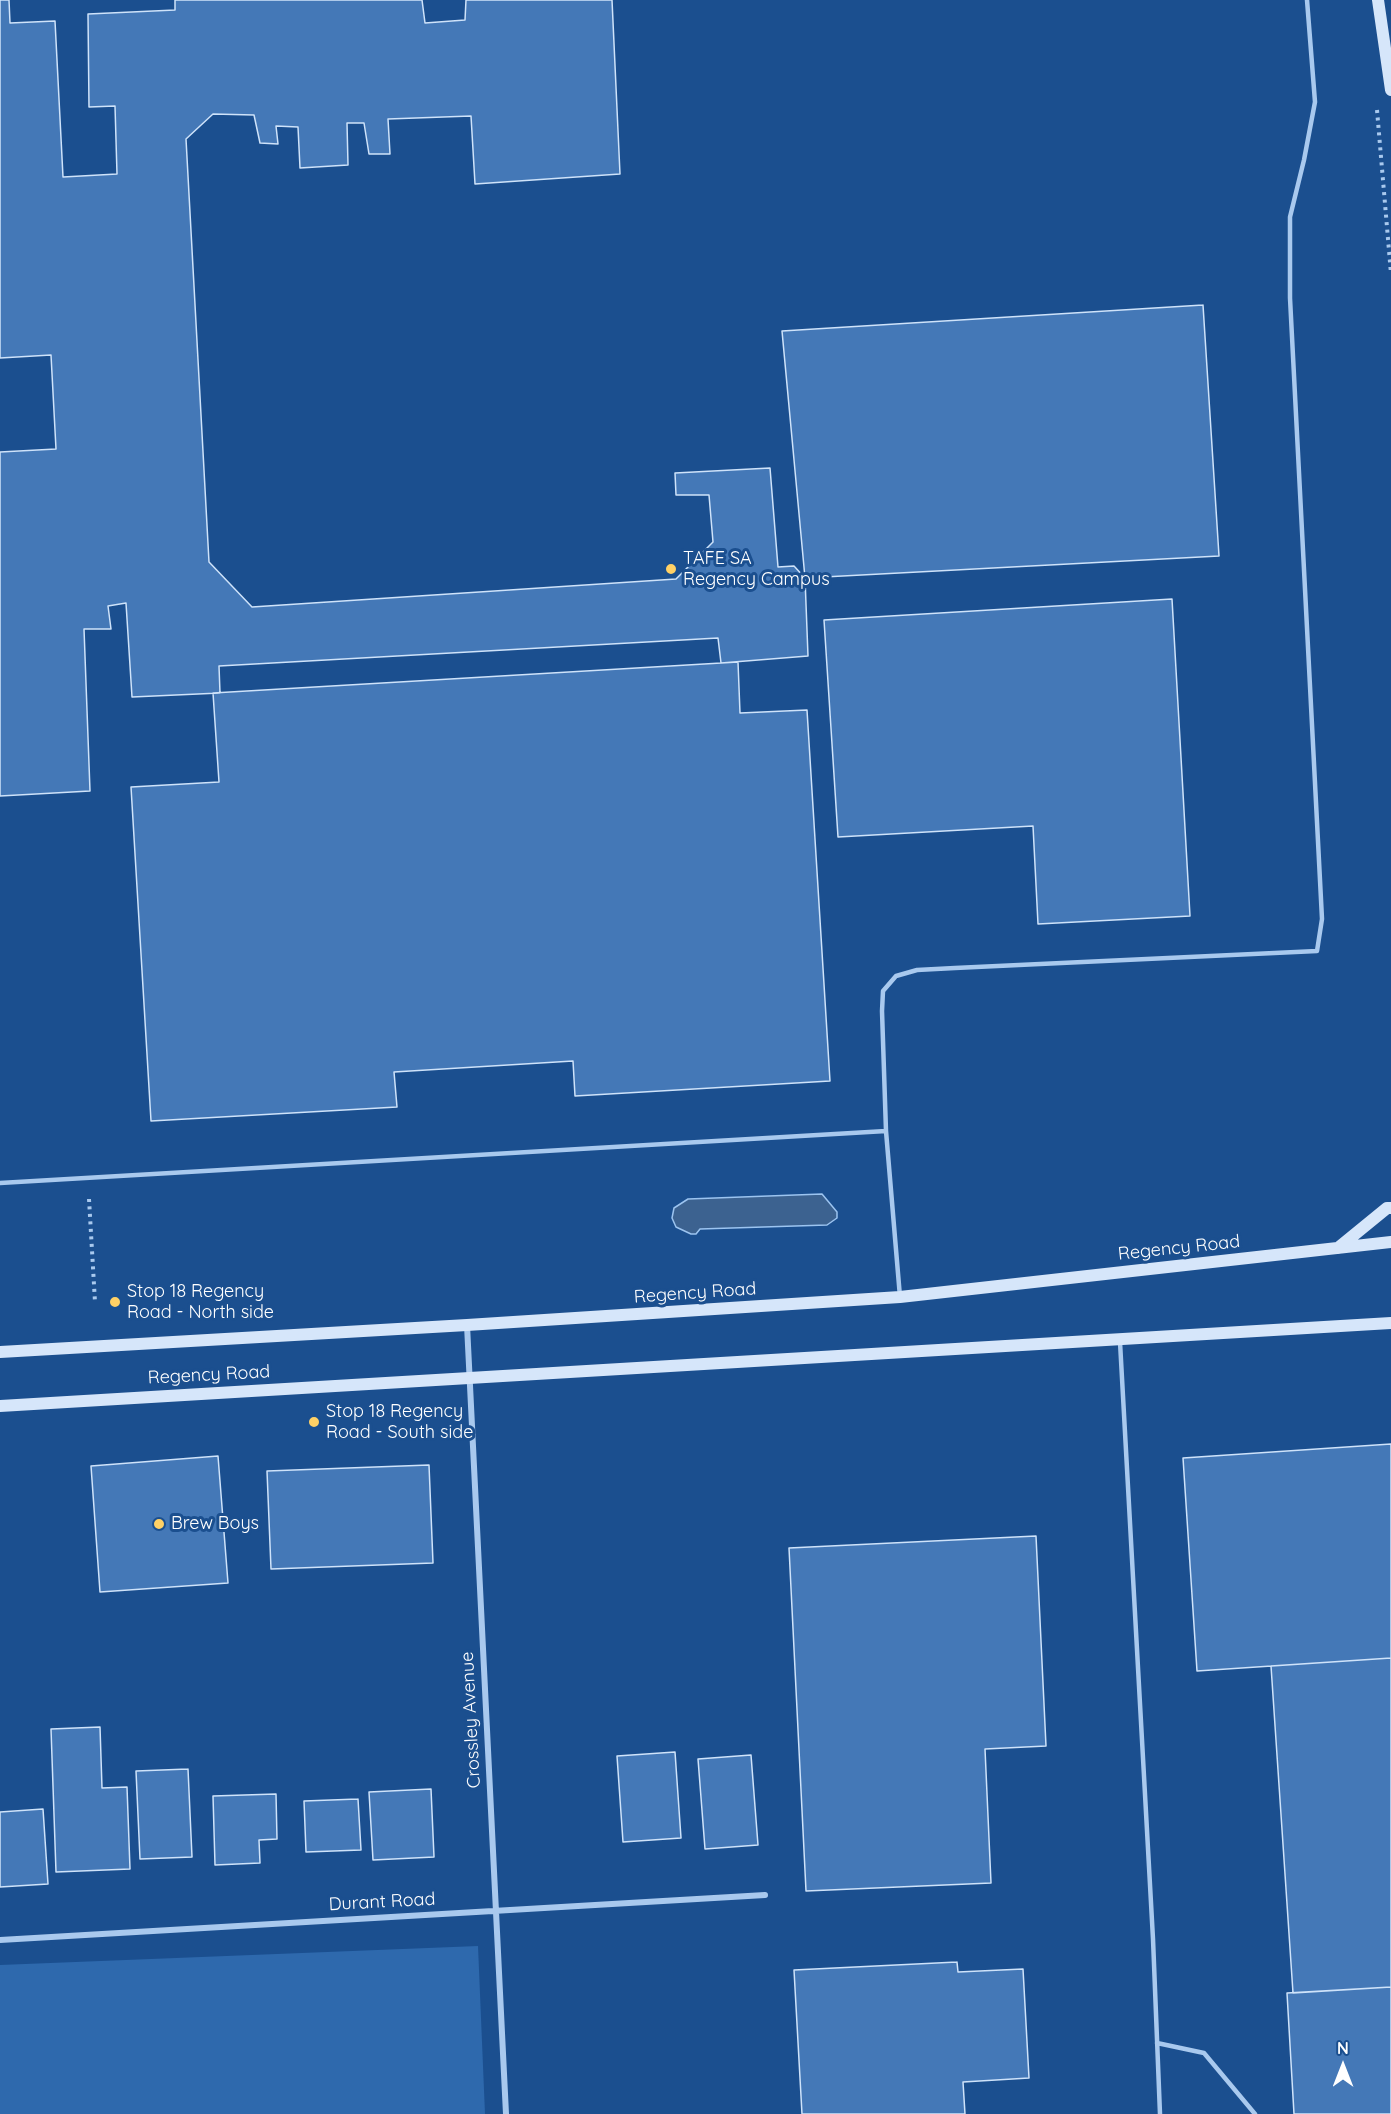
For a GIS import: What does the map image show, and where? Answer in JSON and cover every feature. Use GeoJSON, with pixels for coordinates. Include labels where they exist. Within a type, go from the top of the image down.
{"type":"FeatureCollection","features":[{"type":"Feature","properties":{"kind":"main road"},"geometry":{"type":"LineString","coordinates":[[1378,0],[1391,90]]}},
{"type":"Feature","properties":{"kind":"main road"},"geometry":{"type":"LineString","coordinates":[[1337,1249],[1387,1208],[1391,1208]]}},
{"type":"Feature","properties":{"kind":"main road","name":"Regency Road"},"geometry":{"type":"LineString","coordinates":[[0,1352],[900,1297],[1391,1242]]}},
{"type":"Feature","properties":{"kind":"main road","name":"Regency Road"},"geometry":{"type":"LineString","coordinates":[[0,1406],[1391,1323]]}},
{"type":"Feature","properties":{"kind":"street","name":"Crossley Avenue"},"geometry":{"type":"LineString","coordinates":[[466,1325],[506,2114]]}},
{"type":"Feature","properties":{"kind":"street","name":"Durant Road"},"geometry":{"type":"LineString","coordinates":[[0,1940],[765,1895]]}},
{"type":"Feature","properties":{"kind":"lane"},"geometry":{"type":"LineString","coordinates":[[900,1297],[886,1131],[882,1011],[884,991],[896,976],[916,970],[1317,951],[1322,919],[1290,297],[1290,217],[1315,102],[1307,0]]}},
{"type":"Feature","properties":{"kind":"lane"},"geometry":{"type":"LineString","coordinates":[[0,1183],[886,1131]]}},
{"type":"Feature","properties":{"kind":"lane"},"geometry":{"type":"LineString","coordinates":[[1120,1339],[1160,2114]]}},
{"type":"Feature","properties":{"kind":"lane"},"geometry":{"type":"LineString","coordinates":[[1157,2043],[1204,2053],[1255,2114]]}},
{"type":"Feature","properties":{"kind":"path"},"geometry":{"type":"LineString","coordinates":[[1377,107],[1391,274]]}},
{"type":"Feature","properties":{"kind":"path"},"geometry":{"type":"LineString","coordinates":[[89,1199],[95,1302]]}},
{"type":"Feature","properties":{"kind":"shaded area"},"geometry":{"type":"Polygon","coordinates":[[[822,1194],[837,1212],[837,1218],[827,1225],[700,1229],[696,1234],[691,1234],[676,1227],[672,1218],[674,1208],[688,1199],[822,1194]]]}},
{"type":"Feature","properties":{"kind":"shaded area"},"geometry":{"type":"Polygon","coordinates":[[[478,1946],[485,2114],[0,2114],[0,1965],[478,1946]]]}},
{"type":"Feature","properties":{"kind":"building"},"geometry":{"type":"Polygon","coordinates":[[[0,0],[9,0],[10,23],[55,21],[63,177],[117,174],[115,106],[89,107],[88,14],[175,10],[175,0],[422,0],[425,23],[465,20],[466,0],[612,0],[620,174],[475,184],[471,116],[388,119],[390,154],[369,154],[364,123],[347,123],[348,165],[300,168],[298,127],[276,126],[278,144],[260,143],[254,115],[213,114],[186,139],[209,562],[252,607],[676,579],[713,542],[709,495],[676,495],[675,473],[770,468],[778,567],[794,566],[805,578],[808,656],[721,663],[718,638],[219,666],[220,693],[132,697],[126,603],[108,606],[111,629],[84,629],[90,791],[0,796],[0,452],[56,449],[51,355],[0,358],[0,0]]]}},
{"type":"Feature","properties":{"kind":"building"},"geometry":{"type":"Polygon","coordinates":[[[1203,305],[1219,556],[805,578],[782,331],[1203,305]]]}},
{"type":"Feature","properties":{"kind":"building"},"geometry":{"type":"Polygon","coordinates":[[[1172,599],[1190,916],[1038,924],[1033,826],[838,837],[824,620],[1172,599]]]}},
{"type":"Feature","properties":{"kind":"building"},"geometry":{"type":"Polygon","coordinates":[[[738,662],[740,713],[807,710],[830,1081],[575,1096],[573,1061],[394,1072],[397,1107],[151,1121],[131,787],[219,782],[213,693],[738,662]]]}},
{"type":"Feature","properties":{"kind":"building"},"geometry":{"type":"Polygon","coordinates":[[[1391,1444],[1391,1658],[1197,1671],[1183,1458],[1391,1444]]]}},
{"type":"Feature","properties":{"kind":"building","name":"Brew Boys"},"geometry":{"type":"Polygon","coordinates":[[[218,1456],[228,1583],[100,1592],[91,1466],[218,1456]]]}},
{"type":"Feature","properties":{"kind":"building"},"geometry":{"type":"Polygon","coordinates":[[[429,1465],[433,1563],[271,1569],[267,1471],[429,1465]]]}},
{"type":"Feature","properties":{"kind":"building"},"geometry":{"type":"Polygon","coordinates":[[[1036,1536],[1046,1746],[985,1749],[991,1883],[806,1891],[789,1548],[1036,1536]]]}},
{"type":"Feature","properties":{"kind":"building"},"geometry":{"type":"Polygon","coordinates":[[[1391,1658],[1391,1987],[1293,1993],[1271,1666],[1391,1658]]]}},
{"type":"Feature","properties":{"kind":"building"},"geometry":{"type":"Polygon","coordinates":[[[100,1727],[102,1788],[127,1787],[130,1869],[56,1872],[51,1729],[100,1727]]]}},
{"type":"Feature","properties":{"kind":"building"},"geometry":{"type":"Polygon","coordinates":[[[675,1752],[681,1838],[623,1842],[617,1756],[675,1752]]]}},
{"type":"Feature","properties":{"kind":"building"},"geometry":{"type":"Polygon","coordinates":[[[751,1755],[758,1845],[705,1849],[698,1759],[751,1755]]]}},
{"type":"Feature","properties":{"kind":"building"},"geometry":{"type":"Polygon","coordinates":[[[188,1769],[192,1857],[140,1859],[136,1771],[188,1769]]]}},
{"type":"Feature","properties":{"kind":"building"},"geometry":{"type":"Polygon","coordinates":[[[431,1789],[434,1857],[373,1860],[369,1792],[431,1789]]]}},
{"type":"Feature","properties":{"kind":"building"},"geometry":{"type":"Polygon","coordinates":[[[276,1794],[277,1839],[259,1840],[260,1863],[215,1865],[213,1796],[276,1794]]]}},
{"type":"Feature","properties":{"kind":"building"},"geometry":{"type":"Polygon","coordinates":[[[358,1799],[361,1850],[306,1852],[304,1801],[358,1799]]]}},
{"type":"Feature","properties":{"kind":"building"},"geometry":{"type":"Polygon","coordinates":[[[43,1809],[48,1884],[0,1887],[0,1812],[43,1809]]]}},
{"type":"Feature","properties":{"kind":"building"},"geometry":{"type":"Polygon","coordinates":[[[957,1962],[958,1972],[1023,1969],[1029,2078],[963,2082],[965,2114],[802,2114],[794,1970],[957,1962]]]}},
{"type":"Feature","properties":{"kind":"building"},"geometry":{"type":"Polygon","coordinates":[[[1391,1987],[1391,2114],[1294,2114],[1287,1993],[1391,1987]]]}},
{"type":"Feature","properties":{"kind":"place","name":"TAFE SA Regency Campus"},"geometry":{"type":"Point","coordinates":[671,569]}},
{"type":"Feature","properties":{"kind":"place","name":"Stop 18 Regency Road - North side"},"geometry":{"type":"Point","coordinates":[115,1302]}},
{"type":"Feature","properties":{"kind":"place","name":"Stop 18 Regency Road - South side"},"geometry":{"type":"Point","coordinates":[314,1422]}},
{"type":"Feature","properties":{"kind":"place","name":"Brew Boys"},"geometry":{"type":"Point","coordinates":[159,1524]}}]}
